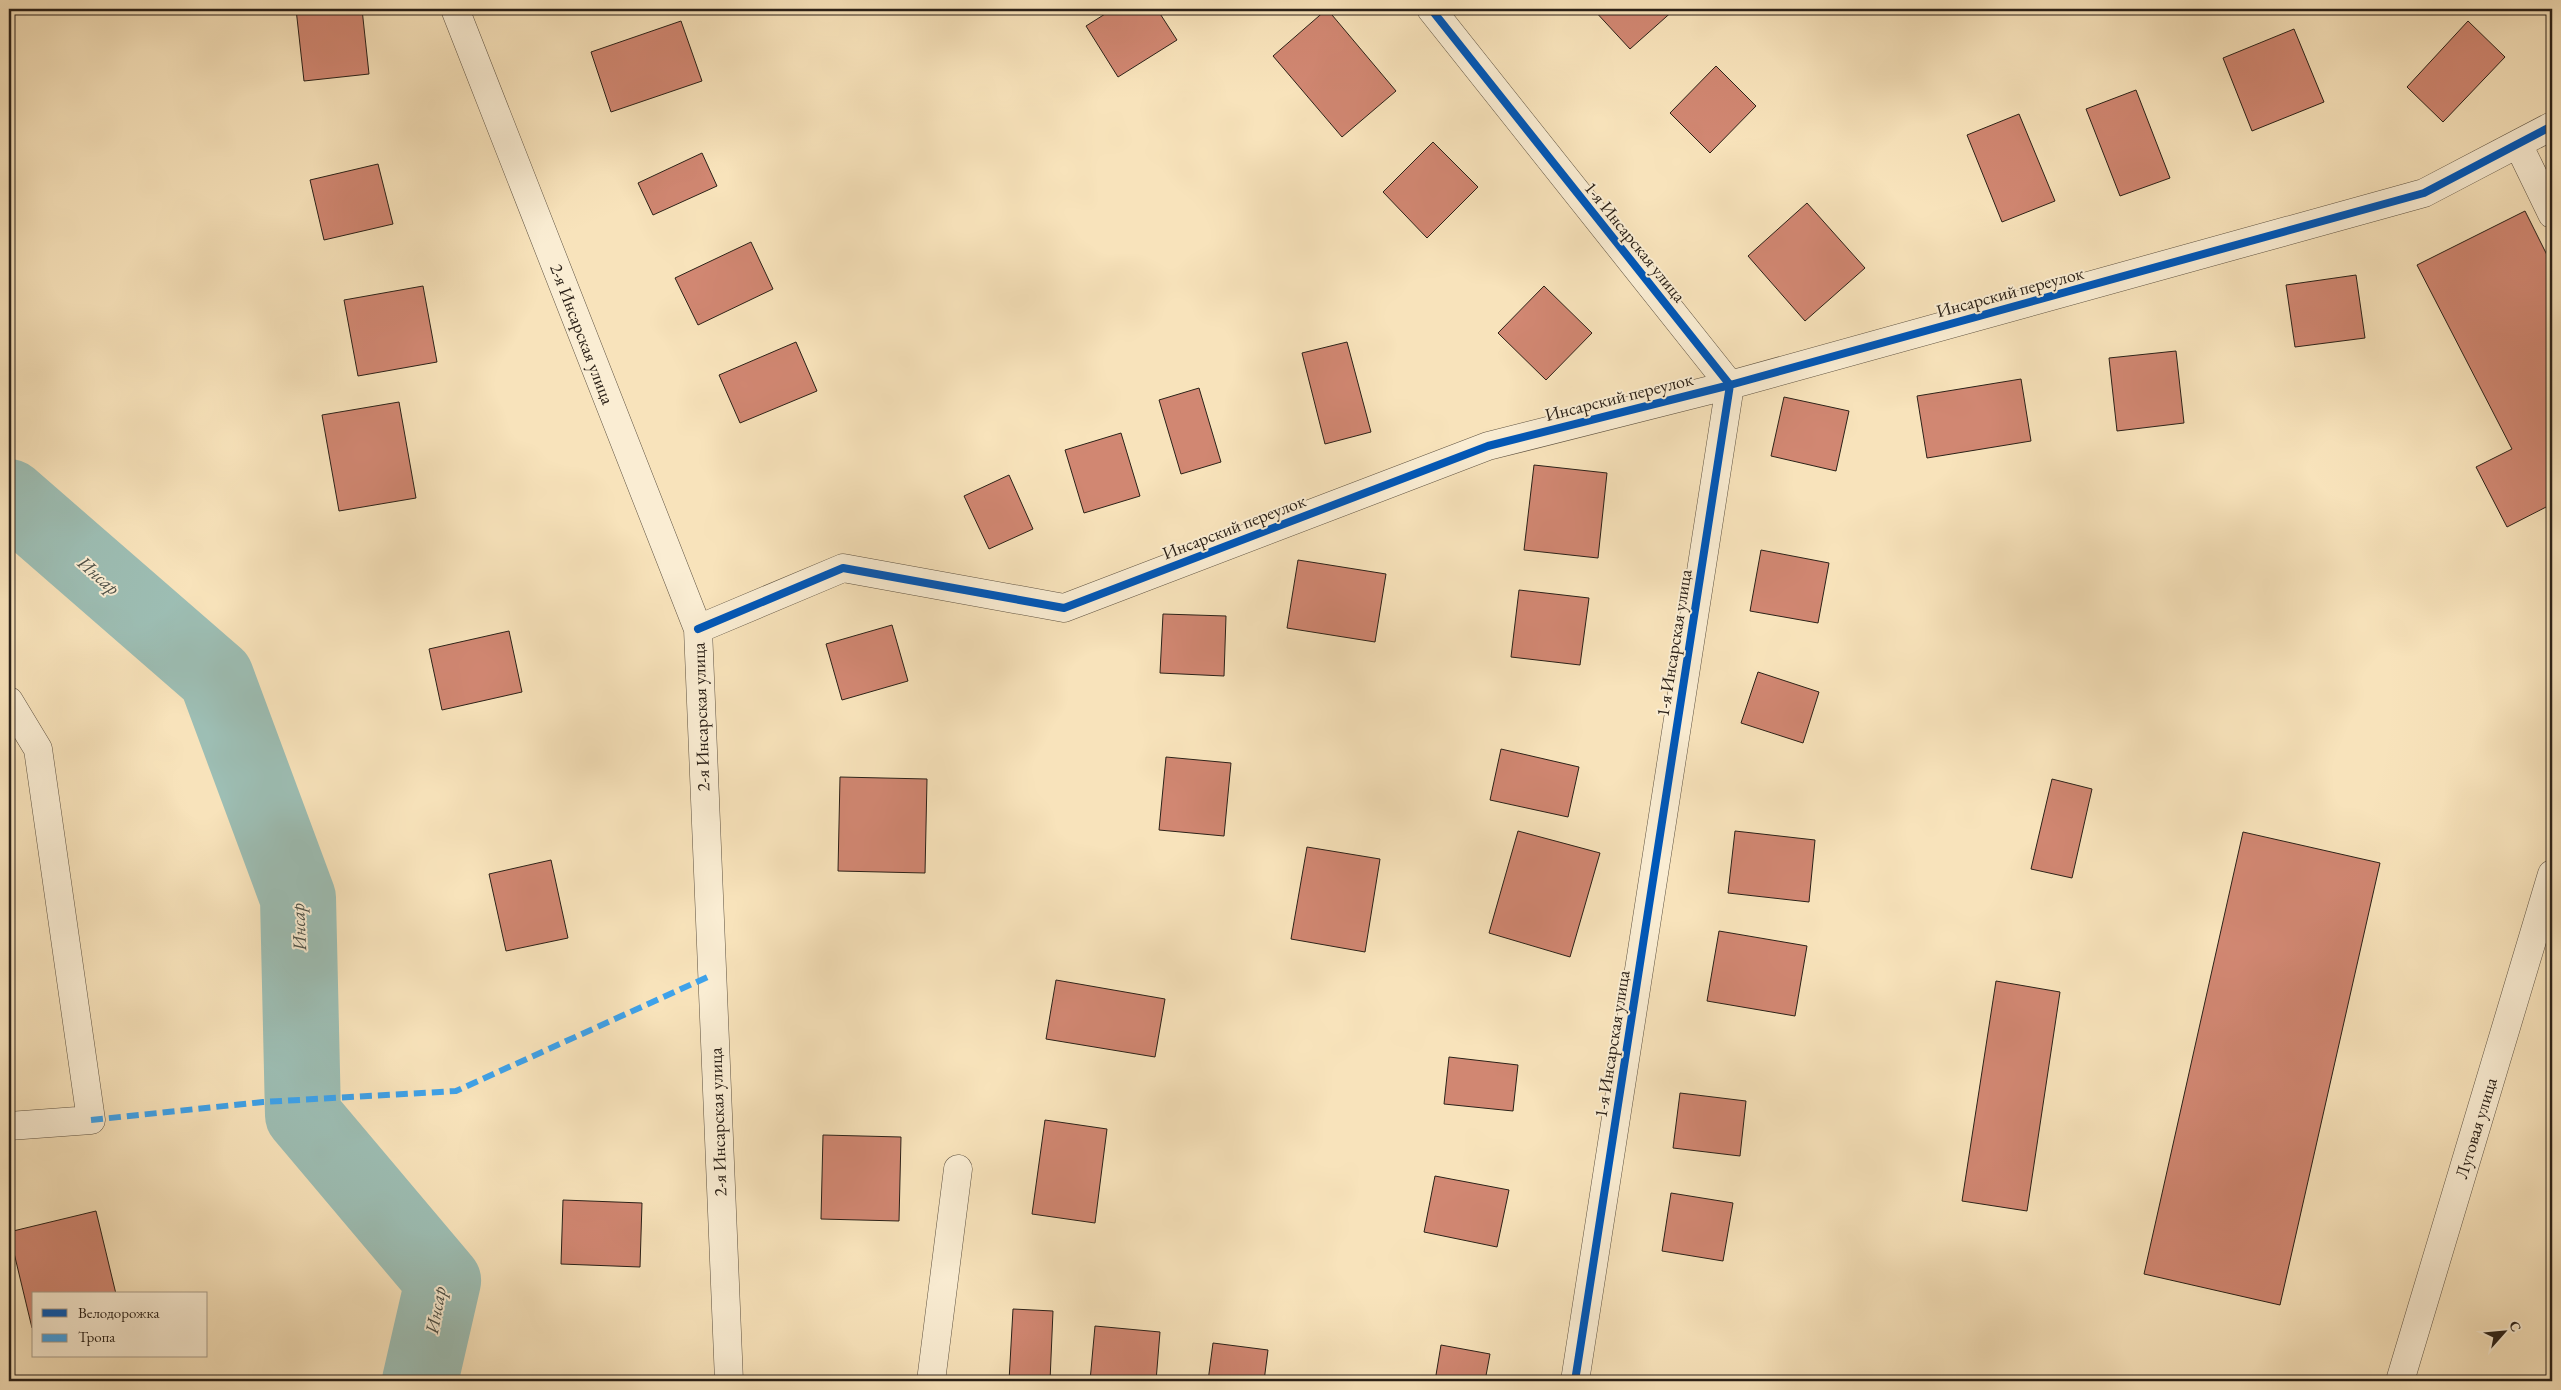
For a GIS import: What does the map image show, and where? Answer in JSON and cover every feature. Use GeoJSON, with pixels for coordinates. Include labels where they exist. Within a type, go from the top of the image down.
{"type":"FeatureCollection","features":[{"type":"Feature","properties":{"kind":"street","name":"2-я Инсарская улица"},"geometry":{"type":"LineString","coordinates":[[455,9],[698,629],[729,1381]]}},
{"type":"Feature","properties":{"kind":"street","name":"1-я Инсарская улица"},"geometry":{"type":"LineString","coordinates":[[1431,9],[1730,384],[1575,1381]]}},
{"type":"Feature","properties":{"kind":"street","name":"Инсарский переулок"},"geometry":{"type":"LineString","coordinates":[[698,629],[843,568],[1064,608],[1488,446],[1730,384],[2424,193],[2552,126]]}},
{"type":"Feature","properties":{"kind":"street"},"geometry":{"type":"LineString","coordinates":[[2518,144],[2552,214]]}},
{"type":"Feature","properties":{"kind":"street"},"geometry":{"type":"LineString","coordinates":[[9,700],[38,748],[91,1120],[9,1126]]}},
{"type":"Feature","properties":{"kind":"street","name":"Луговая улица"},"geometry":{"type":"LineString","coordinates":[[2400,1381],[2552,874]]}},
{"type":"Feature","properties":{"kind":"street"},"geometry":{"type":"LineString","coordinates":[[931,1381],[958,1169]]}},
{"type":"Feature","properties":{"kind":"building"},"geometry":{"type":"Polygon","coordinates":[[[296,9],[362,9],[369,74],[304,81],[296,9]]]}},
{"type":"Feature","properties":{"kind":"building"},"geometry":{"type":"Polygon","coordinates":[[[1113,9],[1157,9],[1177,40],[1118,77],[1086,26],[1113,9]]]}},
{"type":"Feature","properties":{"kind":"building"},"geometry":{"type":"Polygon","coordinates":[[[1327,9],[1396,91],[1342,137],[1273,56],[1327,9]]]}},
{"type":"Feature","properties":{"kind":"building"},"geometry":{"type":"Polygon","coordinates":[[[1593,9],[1675,9],[1630,49],[1593,9]]]}},
{"type":"Feature","properties":{"kind":"building"},"geometry":{"type":"Polygon","coordinates":[[[681,21],[702,81],[611,112],[591,52],[681,21]]]}},
{"type":"Feature","properties":{"kind":"building"},"geometry":{"type":"Polygon","coordinates":[[[2468,21],[2505,57],[2443,122],[2407,87],[2468,21]]]}},
{"type":"Feature","properties":{"kind":"building"},"geometry":{"type":"Polygon","coordinates":[[[2294,29],[2324,102],[2252,131],[2223,58],[2294,29]]]}},
{"type":"Feature","properties":{"kind":"building"},"geometry":{"type":"Polygon","coordinates":[[[1716,66],[1756,106],[1710,153],[1670,113],[1716,66]]]}},
{"type":"Feature","properties":{"kind":"building"},"geometry":{"type":"Polygon","coordinates":[[[2136,90],[2170,178],[2120,196],[2086,109],[2136,90]]]}},
{"type":"Feature","properties":{"kind":"building"},"geometry":{"type":"Polygon","coordinates":[[[2019,114],[2055,201],[2002,222],[1967,135],[2019,114]]]}},
{"type":"Feature","properties":{"kind":"building"},"geometry":{"type":"Polygon","coordinates":[[[1433,142],[1478,187],[1427,238],[1383,192],[1433,142]]]}},
{"type":"Feature","properties":{"kind":"building"},"geometry":{"type":"Polygon","coordinates":[[[702,153],[717,186],[653,215],[638,183],[702,153]]]}},
{"type":"Feature","properties":{"kind":"building"},"geometry":{"type":"Polygon","coordinates":[[[378,164],[393,224],[324,240],[310,180],[378,164]]]}},
{"type":"Feature","properties":{"kind":"building"},"geometry":{"type":"Polygon","coordinates":[[[1807,203],[1865,268],[1805,321],[1748,256],[1807,203]]]}},
{"type":"Feature","properties":{"kind":"building"},"geometry":{"type":"Polygon","coordinates":[[[2525,211],[2552,265],[2552,504],[2507,527],[2476,467],[2512,449],[2417,265],[2525,211]]]}},
{"type":"Feature","properties":{"kind":"building"},"geometry":{"type":"Polygon","coordinates":[[[751,242],[773,289],[698,325],[675,278],[751,242]]]}},
{"type":"Feature","properties":{"kind":"building"},"geometry":{"type":"Polygon","coordinates":[[[2356,275],[2365,338],[2295,347],[2286,285],[2356,275]]]}},
{"type":"Feature","properties":{"kind":"building"},"geometry":{"type":"Polygon","coordinates":[[[423,286],[437,362],[358,376],[344,300],[423,286]]]}},
{"type":"Feature","properties":{"kind":"building"},"geometry":{"type":"Polygon","coordinates":[[[1544,286],[1592,333],[1546,380],[1498,333],[1544,286]]]}},
{"type":"Feature","properties":{"kind":"building"},"geometry":{"type":"Polygon","coordinates":[[[796,342],[817,391],[740,423],[719,375],[796,342]]]}},
{"type":"Feature","properties":{"kind":"building"},"geometry":{"type":"Polygon","coordinates":[[[1347,342],[1371,432],[1325,444],[1302,353],[1347,342]]]}},
{"type":"Feature","properties":{"kind":"building"},"geometry":{"type":"Polygon","coordinates":[[[2176,351],[2184,423],[2117,431],[2109,358],[2176,351]]]}},
{"type":"Feature","properties":{"kind":"building"},"geometry":{"type":"Polygon","coordinates":[[[2021,379],[2031,441],[1927,458],[1917,396],[2021,379]]]}},
{"type":"Feature","properties":{"kind":"building"},"geometry":{"type":"Polygon","coordinates":[[[1199,388],[1221,462],[1181,474],[1159,400],[1199,388]]]}},
{"type":"Feature","properties":{"kind":"building"},"geometry":{"type":"Polygon","coordinates":[[[1784,397],[1849,411],[1836,471],[1771,456],[1784,397]]]}},
{"type":"Feature","properties":{"kind":"building"},"geometry":{"type":"Polygon","coordinates":[[[399,402],[416,498],[339,511],[322,415],[399,402]]]}},
{"type":"Feature","properties":{"kind":"building"},"geometry":{"type":"Polygon","coordinates":[[[1121,433],[1140,496],[1084,513],[1065,450],[1121,433]]]}},
{"type":"Feature","properties":{"kind":"building"},"geometry":{"type":"Polygon","coordinates":[[[1534,465],[1607,473],[1598,558],[1524,550],[1534,465]]]}},
{"type":"Feature","properties":{"kind":"building"},"geometry":{"type":"Polygon","coordinates":[[[1009,475],[1033,529],[989,549],[964,496],[1009,475]]]}},
{"type":"Feature","properties":{"kind":"building"},"geometry":{"type":"Polygon","coordinates":[[[1761,550],[1829,563],[1818,623],[1750,611],[1761,550]]]}},
{"type":"Feature","properties":{"kind":"building"},"geometry":{"type":"Polygon","coordinates":[[[1298,560],[1386,574],[1375,642],[1287,628],[1298,560]]]}},
{"type":"Feature","properties":{"kind":"building"},"geometry":{"type":"Polygon","coordinates":[[[1519,590],[1589,598],[1580,665],[1511,657],[1519,590]]]}},
{"type":"Feature","properties":{"kind":"building"},"geometry":{"type":"Polygon","coordinates":[[[1163,614],[1226,616],[1224,676],[1160,673],[1163,614]]]}},
{"type":"Feature","properties":{"kind":"building"},"geometry":{"type":"Polygon","coordinates":[[[892,625],[908,681],[842,700],[826,644],[892,625]]]}},
{"type":"Feature","properties":{"kind":"building"},"geometry":{"type":"Polygon","coordinates":[[[509,631],[522,692],[442,710],[429,649],[509,631]]]}},
{"type":"Feature","properties":{"kind":"building"},"geometry":{"type":"Polygon","coordinates":[[[1758,672],[1819,692],[1803,743],[1741,723],[1758,672]]]}},
{"type":"Feature","properties":{"kind":"building"},"geometry":{"type":"Polygon","coordinates":[[[1501,749],[1579,767],[1568,817],[1490,800],[1501,749]]]}},
{"type":"Feature","properties":{"kind":"building"},"geometry":{"type":"Polygon","coordinates":[[[1166,757],[1231,763],[1224,836],[1159,830],[1166,757]]]}},
{"type":"Feature","properties":{"kind":"building"},"geometry":{"type":"Polygon","coordinates":[[[840,777],[927,779],[925,873],[838,871],[840,777]]]}},
{"type":"Feature","properties":{"kind":"building"},"geometry":{"type":"Polygon","coordinates":[[[2052,779],[2092,789],[2072,878],[2031,869],[2052,779]]]}},
{"type":"Feature","properties":{"kind":"building"},"geometry":{"type":"Polygon","coordinates":[[[1518,831],[1600,853],[1570,957],[1489,933],[1518,831]]]}},
{"type":"Feature","properties":{"kind":"building"},"geometry":{"type":"Polygon","coordinates":[[[1735,831],[1815,840],[1809,902],[1728,893],[1735,831]]]}},
{"type":"Feature","properties":{"kind":"building"},"geometry":{"type":"Polygon","coordinates":[[[2243,832],[2380,863],[2280,1305],[2144,1274],[2243,832]]]}},
{"type":"Feature","properties":{"kind":"building"},"geometry":{"type":"Polygon","coordinates":[[[1307,847],[1380,859],[1365,952],[1291,939],[1307,847]]]}},
{"type":"Feature","properties":{"kind":"building"},"geometry":{"type":"Polygon","coordinates":[[[551,860],[568,938],[506,951],[489,874],[551,860]]]}},
{"type":"Feature","properties":{"kind":"building"},"geometry":{"type":"Polygon","coordinates":[[[1719,931],[1807,946],[1795,1016],[1707,1001],[1719,931]]]}},
{"type":"Feature","properties":{"kind":"building"},"geometry":{"type":"Polygon","coordinates":[[[1056,980],[1165,999],[1155,1057],[1046,1039],[1056,980]]]}},
{"type":"Feature","properties":{"kind":"building"},"geometry":{"type":"Polygon","coordinates":[[[1996,981],[2060,992],[2027,1211],[1962,1201],[1996,981]]]}},
{"type":"Feature","properties":{"kind":"building"},"geometry":{"type":"Polygon","coordinates":[[[1449,1057],[1518,1065],[1513,1111],[1444,1104],[1449,1057]]]}},
{"type":"Feature","properties":{"kind":"building"},"geometry":{"type":"Polygon","coordinates":[[[1680,1093],[1746,1101],[1740,1156],[1673,1148],[1680,1093]]]}},
{"type":"Feature","properties":{"kind":"building"},"geometry":{"type":"Polygon","coordinates":[[[1045,1120],[1107,1129],[1095,1223],[1032,1214],[1045,1120]]]}},
{"type":"Feature","properties":{"kind":"building"},"geometry":{"type":"Polygon","coordinates":[[[823,1135],[901,1137],[899,1221],[821,1219],[823,1135]]]}},
{"type":"Feature","properties":{"kind":"building"},"geometry":{"type":"Polygon","coordinates":[[[1435,1176],[1509,1190],[1497,1247],[1424,1232],[1435,1176]]]}},
{"type":"Feature","properties":{"kind":"building"},"geometry":{"type":"Polygon","coordinates":[[[1671,1193],[1733,1203],[1723,1261],[1662,1251],[1671,1193]]]}},
{"type":"Feature","properties":{"kind":"building"},"geometry":{"type":"Polygon","coordinates":[[[563,1200],[642,1203],[640,1267],[561,1264],[563,1200]]]}},
{"type":"Feature","properties":{"kind":"building"},"geometry":{"type":"Polygon","coordinates":[[[96,1211],[116,1292],[32,1292],[32,1328],[9,1232],[96,1211]]]}},
{"type":"Feature","properties":{"kind":"building"},"geometry":{"type":"Polygon","coordinates":[[[1013,1309],[1053,1311],[1050,1381],[1009,1381],[1013,1309]]]}},
{"type":"Feature","properties":{"kind":"building"},"geometry":{"type":"Polygon","coordinates":[[[1095,1326],[1160,1332],[1156,1381],[1090,1381],[1095,1326]]]}},
{"type":"Feature","properties":{"kind":"building"},"geometry":{"type":"Polygon","coordinates":[[[1213,1343],[1268,1350],[1264,1381],[1208,1381],[1213,1343]]]}},
{"type":"Feature","properties":{"kind":"building"},"geometry":{"type":"Polygon","coordinates":[[[1441,1345],[1490,1354],[1485,1381],[1435,1381],[1441,1345]]]}},
{"type":"Feature","properties":{"kind":"waterway","name":"Инсар"},"geometry":{"type":"LineString","coordinates":[[9,497],[216,677],[298,898],[303,1115],[443,1281],[420,1381]]}},
{"type":"Feature","properties":{"kind":"marked path"},"geometry":{"type":"LineString","coordinates":[[91,1120],[263,1102],[456,1091],[712,975]]}},
{"type":"Feature","properties":{"kind":"cycle path"},"geometry":{"type":"LineString","coordinates":[[1431,9],[1730,385],[1575,1381]]}},
{"type":"Feature","properties":{"kind":"cycle path"},"geometry":{"type":"LineString","coordinates":[[698,629],[843,568],[1064,608],[1488,446],[1730,385],[2424,193],[2552,126]]}}]}
